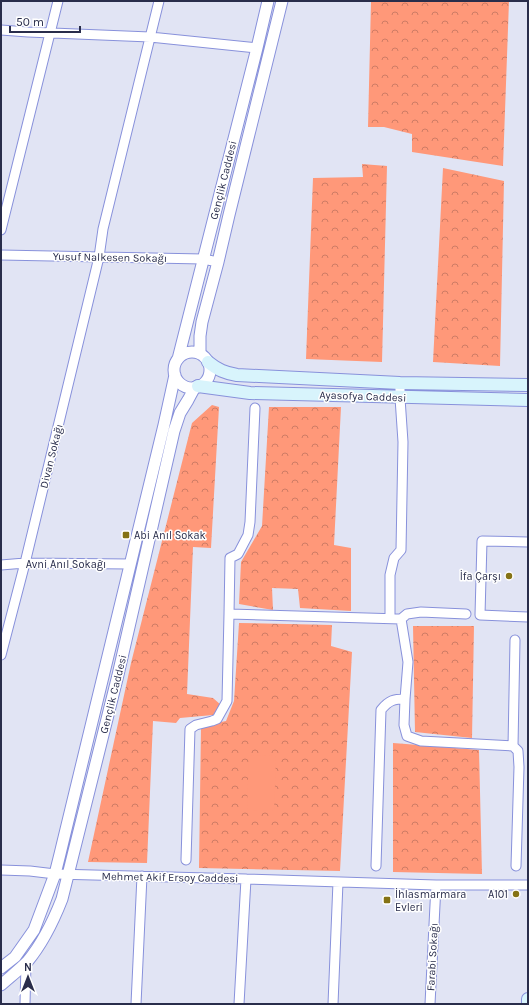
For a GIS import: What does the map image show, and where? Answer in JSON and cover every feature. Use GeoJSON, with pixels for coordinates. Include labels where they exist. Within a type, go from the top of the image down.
{"type":"FeatureCollection","features":[{"type":"Feature","properties":{"kind":"main road","name":"Ayasofya Caddesi"},"geometry":{"type":"LineString","coordinates":[[204,358],[216,369],[237,376],[400,383],[528,385]]}},
{"type":"Feature","properties":{"kind":"main road","name":"Ayasofya Caddesi"},"geometry":{"type":"LineString","coordinates":[[197,387],[250,393],[400,398],[528,400]]}},
{"type":"Feature","properties":{"kind":"street"},"geometry":{"type":"LineString","coordinates":[[1,230],[58,1]]}},
{"type":"Feature","properties":{"kind":"street","name":"Divan Sokağı"},"geometry":{"type":"LineString","coordinates":[[1,655],[25,563],[99,257],[103,230],[158,1]]}},
{"type":"Feature","properties":{"kind":"street","name":"Gençlik Caddesi"},"geometry":{"type":"LineString","coordinates":[[178,359],[268,1]]}},
{"type":"Feature","properties":{"kind":"street","name":"Gençlik Caddesi"},"geometry":{"type":"LineString","coordinates":[[204,358],[200,336],[202,322],[282,1]]}},
{"type":"Feature","properties":{"kind":"street"},"geometry":{"type":"LineString","coordinates":[[1,30],[150,37],[257,48]]}},
{"type":"Feature","properties":{"kind":"street","name":"Yusuf Nalkesen Sokağı"},"geometry":{"type":"LineString","coordinates":[[1,255],[203,259],[218,262]]}},
{"type":"Feature","properties":{"kind":"street"},"geometry":{"type":"LineString","coordinates":[[188,352],[194,352],[204,358],[209,368],[209,374],[203,383],[197,387],[187,387],[177,381],[174,370],[175,364],[182,355],[188,352]]}},
{"type":"Feature","properties":{"kind":"street","name":"Gençlik Caddesi"},"geometry":{"type":"LineString","coordinates":[[1,968],[15,957],[34,930],[62,847],[175,376]]}},
{"type":"Feature","properties":{"kind":"street"},"geometry":{"type":"LineString","coordinates":[[390,618],[390,575],[394,558],[401,550],[404,442],[400,383]]}},
{"type":"Feature","properties":{"kind":"street","name":"Gençlik Caddesi"},"geometry":{"type":"LineString","coordinates":[[1,985],[26,962],[44,940],[62,900],[118,675],[174,431],[180,412],[197,387]]}},
{"type":"Feature","properties":{"kind":"street"},"geometry":{"type":"LineString","coordinates":[[186,860],[190,729],[196,725],[216,719],[227,702],[230,558],[238,554],[248,535],[250,522],[255,408]]}},
{"type":"Feature","properties":{"kind":"street"},"geometry":{"type":"LineString","coordinates":[[528,542],[482,540],[480,615],[528,617]]}},
{"type":"Feature","properties":{"kind":"street","name":"Avni Anıl Sokağı"},"geometry":{"type":"LineString","coordinates":[[1,564],[130,564]]}},
{"type":"Feature","properties":{"kind":"street"},"geometry":{"type":"LineString","coordinates":[[228,614],[401,619],[407,614],[421,612],[466,614]]}},
{"type":"Feature","properties":{"kind":"street"},"geometry":{"type":"LineString","coordinates":[[401,619],[408,662],[404,725],[407,736],[421,741],[513,746],[518,751],[519,766],[516,866]]}},
{"type":"Feature","properties":{"kind":"street"},"geometry":{"type":"LineString","coordinates":[[513,746],[515,640]]}},
{"type":"Feature","properties":{"kind":"street"},"geometry":{"type":"LineString","coordinates":[[376,866],[381,710],[386,704],[395,699],[405,699]]}},
{"type":"Feature","properties":{"kind":"street","name":"Mehmet Akif Ersoy Caddesi"},"geometry":{"type":"LineString","coordinates":[[1,870],[54,874],[436,885],[528,885]]}},
{"type":"Feature","properties":{"kind":"street"},"geometry":{"type":"LineString","coordinates":[[136,1004],[142,876]]}},
{"type":"Feature","properties":{"kind":"street"},"geometry":{"type":"LineString","coordinates":[[239,1004],[246,879]]}},
{"type":"Feature","properties":{"kind":"street"},"geometry":{"type":"LineString","coordinates":[[333,1004],[338,882]]}},
{"type":"Feature","properties":{"kind":"street","name":"Farabi Sokağı"},"geometry":{"type":"LineString","coordinates":[[430,1004],[436,885]]}},
{"type":"Feature","properties":{"kind":"street"},"geometry":{"type":"LineString","coordinates":[[25,1004],[26,962]]}},
{"type":"Feature","properties":{"kind":"green space"},"geometry":{"type":"Polygon","coordinates":[[[371,1],[509,1],[503,166],[412,152],[412,134],[384,127],[368,127],[371,1]]]}},
{"type":"Feature","properties":{"kind":"green space"},"geometry":{"type":"Polygon","coordinates":[[[362,164],[387,166],[382,362],[306,359],[313,178],[363,177],[362,164]]]}},
{"type":"Feature","properties":{"kind":"green space"},"geometry":{"type":"Polygon","coordinates":[[[443,168],[504,181],[500,366],[433,362],[443,168]]]}},
{"type":"Feature","properties":{"kind":"green space"},"geometry":{"type":"Polygon","coordinates":[[[212,405],[219,407],[211,548],[193,547],[187,694],[213,698],[221,705],[213,715],[180,718],[176,723],[153,721],[147,863],[88,862],[131,663],[192,423],[212,405]]]}},
{"type":"Feature","properties":{"kind":"green space"},"geometry":{"type":"Polygon","coordinates":[[[269,407],[341,407],[334,545],[351,548],[351,611],[300,608],[298,589],[272,588],[273,610],[239,604],[241,562],[262,526],[269,407]]]}},
{"type":"Feature","properties":{"kind":"green space"},"geometry":{"type":"Polygon","coordinates":[[[239,623],[332,625],[331,646],[352,652],[340,871],[199,868],[201,726],[226,721],[234,701],[239,623]]]}},
{"type":"Feature","properties":{"kind":"green space"},"geometry":{"type":"Polygon","coordinates":[[[413,626],[474,626],[472,738],[415,732],[413,626]]]}},
{"type":"Feature","properties":{"kind":"green space"},"geometry":{"type":"Polygon","coordinates":[[[393,743],[479,750],[482,874],[393,872],[393,743]]]}},
{"type":"Feature","properties":{"kind":"green space"},"geometry":{"type":"Polygon","coordinates":[[[249,755],[276,756],[274,811],[247,810],[249,755]]]}},
{"type":"Feature","properties":{"kind":"place","name":"Abi Anıl Sokak"},"geometry":{"type":"Point","coordinates":[126,535]}},
{"type":"Feature","properties":{"kind":"place","name":"İfa Çarşı"},"geometry":{"type":"Point","coordinates":[509,576]}},
{"type":"Feature","properties":{"kind":"place","name":"A101"},"geometry":{"type":"Point","coordinates":[516,894]}},
{"type":"Feature","properties":{"kind":"place","name":"İhlasmarmara Evleri"},"geometry":{"type":"Point","coordinates":[387,900]}}]}
